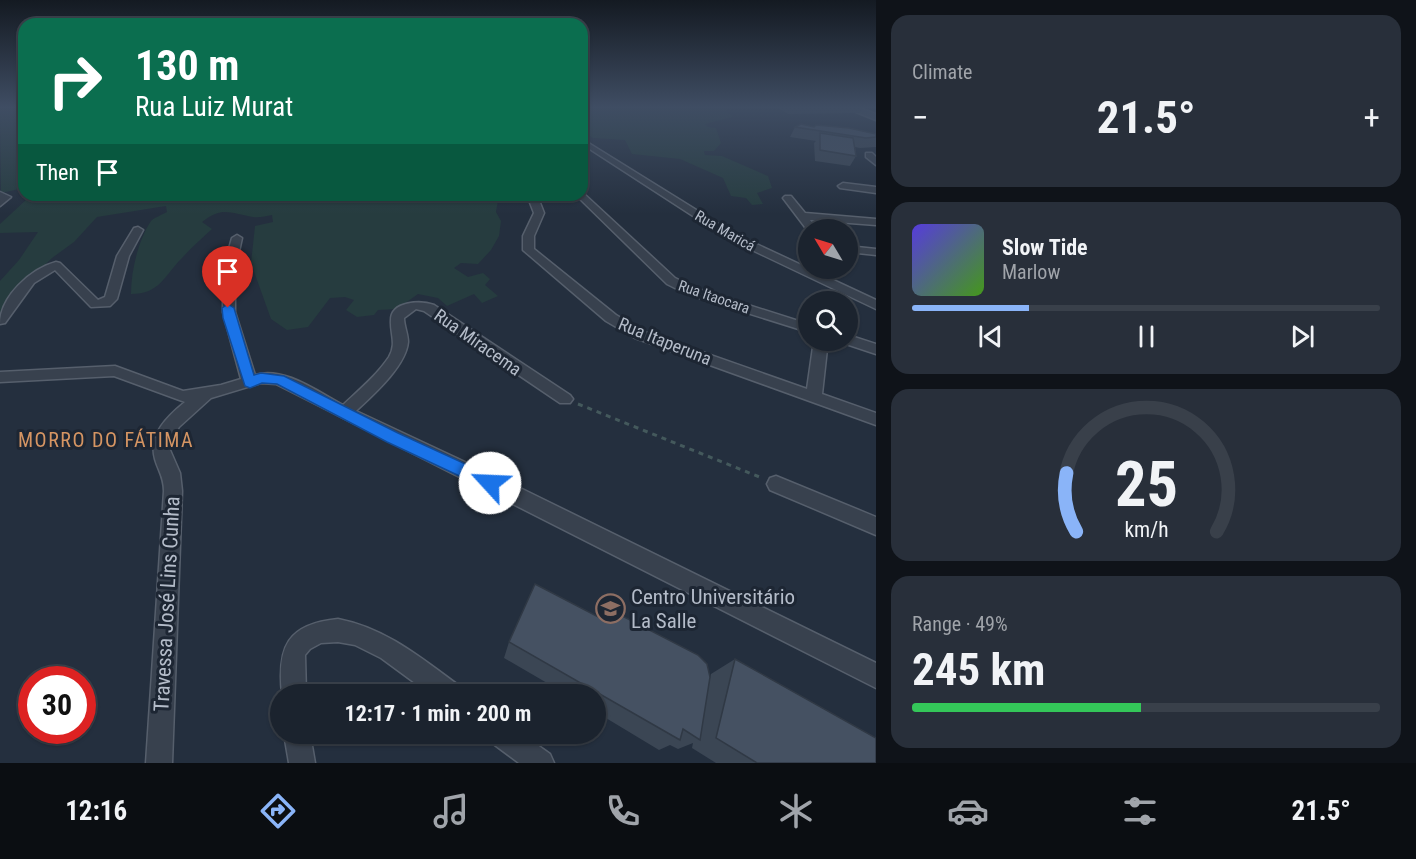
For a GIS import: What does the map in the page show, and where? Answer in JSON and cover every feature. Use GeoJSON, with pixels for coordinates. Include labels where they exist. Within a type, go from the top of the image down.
{"type":"FeatureCollection","features":[{"type":"Feature","properties":{"kind":"street","name":"Rua Maricá"},"geometry":{"type":"LineString","coordinates":[[588,145],[731,236],[876,305]]}},
{"type":"Feature","properties":{"kind":"street"},"geometry":{"type":"LineString","coordinates":[[869,155],[876,162]]}},
{"type":"Feature","properties":{"kind":"street"},"geometry":{"type":"LineString","coordinates":[[853,181],[876,183]]}},
{"type":"Feature","properties":{"kind":"street"},"geometry":{"type":"LineString","coordinates":[[843,186],[876,190]]}},
{"type":"Feature","properties":{"kind":"street"},"geometry":{"type":"LineString","coordinates":[[788,198],[806,219]]}},
{"type":"Feature","properties":{"kind":"street","name":"Rua Itaperuna"},"geometry":{"type":"LineString","coordinates":[[534,201],[539,213],[527,238],[526,243],[529,250],[620,325],[640,335],[876,419]]}},
{"type":"Feature","properties":{"kind":"street","name":"Rua Itaocara"},"geometry":{"type":"LineString","coordinates":[[587,201],[671,281],[691,291],[798,325]]}},
{"type":"Feature","properties":{"kind":"street"},"geometry":{"type":"LineString","coordinates":[[804,216],[876,222]]}},
{"type":"Feature","properties":{"kind":"street"},"geometry":{"type":"LineString","coordinates":[[0,320],[30,280],[56,265],[95,304],[108,302],[111,299],[123,256],[138,230]]}},
{"type":"Feature","properties":{"kind":"street"},"geometry":{"type":"LineString","coordinates":[[237,238],[229,270],[229,312],[250,383]]}},
{"type":"Feature","properties":{"kind":"street"},"geometry":{"type":"LineString","coordinates":[[858,250],[876,252]]}},
{"type":"Feature","properties":{"kind":"street","name":"Rua Miracema"},"geometry":{"type":"LineString","coordinates":[[346,412],[388,368],[401,341],[397,317],[403,310],[416,305],[429,308],[565,399]]}},
{"type":"Feature","properties":{"kind":"street"},"geometry":{"type":"LineString","coordinates":[[858,343],[876,349]]}},
{"type":"Feature","properties":{"kind":"street"},"geometry":{"type":"LineString","coordinates":[[814,396],[820,351]]}},
{"type":"Feature","properties":{"kind":"street"},"geometry":{"type":"LineString","coordinates":[[0,377],[115,370],[177,395],[206,394],[261,378],[279,379],[876,676]]}},
{"type":"Feature","properties":{"kind":"street","name":"Travessa José Lins Cunha"},"geometry":{"type":"LineString","coordinates":[[159,763],[173,501],[171,472],[164,461],[161,448],[164,434],[170,425],[206,394]]}},
{"type":"Feature","properties":{"kind":"street"},"geometry":{"type":"LineString","coordinates":[[776,484],[876,526]]}},
{"type":"Feature","properties":{"kind":"street"},"geometry":{"type":"LineString","coordinates":[[293,684],[291,662],[295,650],[311,634],[333,629],[370,638],[435,684]]}},
{"type":"Feature","properties":{"kind":"street"},"geometry":{"type":"LineString","coordinates":[[299,744],[302,763]]}},
{"type":"Feature","properties":{"kind":"street"},"geometry":{"type":"LineString","coordinates":[[515,744],[541,763]]}},
{"type":"Feature","properties":{"kind":"path"},"geometry":{"type":"LineString","coordinates":[[565,399],[776,484]]}},
{"type":"Feature","properties":{"kind":"green space"},"geometry":{"type":"Polygon","coordinates":[[[0,143],[18,143],[18,189],[1,193],[0,143]]]}},
{"type":"Feature","properties":{"kind":"green space"},"geometry":{"type":"Polygon","coordinates":[[[626,143],[721,143],[714,151],[704,151],[705,155],[722,156],[768,176],[772,188],[757,193],[763,204],[752,205],[746,198],[731,196],[723,178],[680,159],[632,154],[626,143]]]}},
{"type":"Feature","properties":{"kind":"green space"},"geometry":{"type":"Polygon","coordinates":[[[25,201],[498,201],[496,212],[501,221],[499,236],[491,250],[478,264],[461,263],[454,268],[468,277],[483,273],[490,279],[485,285],[498,296],[482,303],[474,294],[447,306],[438,298],[418,294],[397,309],[378,310],[374,315],[357,317],[346,310],[354,300],[345,297],[330,298],[308,327],[287,330],[271,319],[251,263],[255,226],[273,222],[272,215],[255,217],[226,212],[215,214],[202,222],[212,229],[185,254],[161,283],[149,291],[131,294],[132,276],[142,238],[151,221],[167,212],[166,206],[97,217],[74,242],[52,258],[12,297],[0,320],[0,281],[19,260],[38,232],[0,233],[0,224],[25,201]]]}},
{"type":"Feature","properties":{"kind":"building"},"geometry":{"type":"Polygon","coordinates":[[[820,143],[854,143],[856,156],[820,150],[820,143]]]}},
{"type":"Feature","properties":{"kind":"building"},"geometry":{"type":"Polygon","coordinates":[[[535,584],[602,619],[605,607],[698,655],[707,664],[710,677],[700,740],[683,729],[680,740],[606,698],[606,684],[582,684],[509,642],[535,584]]]}},
{"type":"Feature","properties":{"kind":"building"},"geometry":{"type":"Polygon","coordinates":[[[735,659],[876,738],[876,763],[757,763],[716,738],[735,659]]]}},
{"type":"Feature","properties":{"kind":"place","name":"Centro Universitário La Salle"},"geometry":{"type":"Point","coordinates":[610,609]}},
{"type":"Feature","properties":{"kind":"district","name":"MORRO DO FÁTIMA"},"geometry":{"type":"Point","coordinates":[106,440]}},
{"type":"Feature","properties":{"kind":"route"},"geometry":{"type":"LineString","coordinates":[[228,308],[229,318],[250,383],[261,378],[279,379],[490,483]]}}]}
